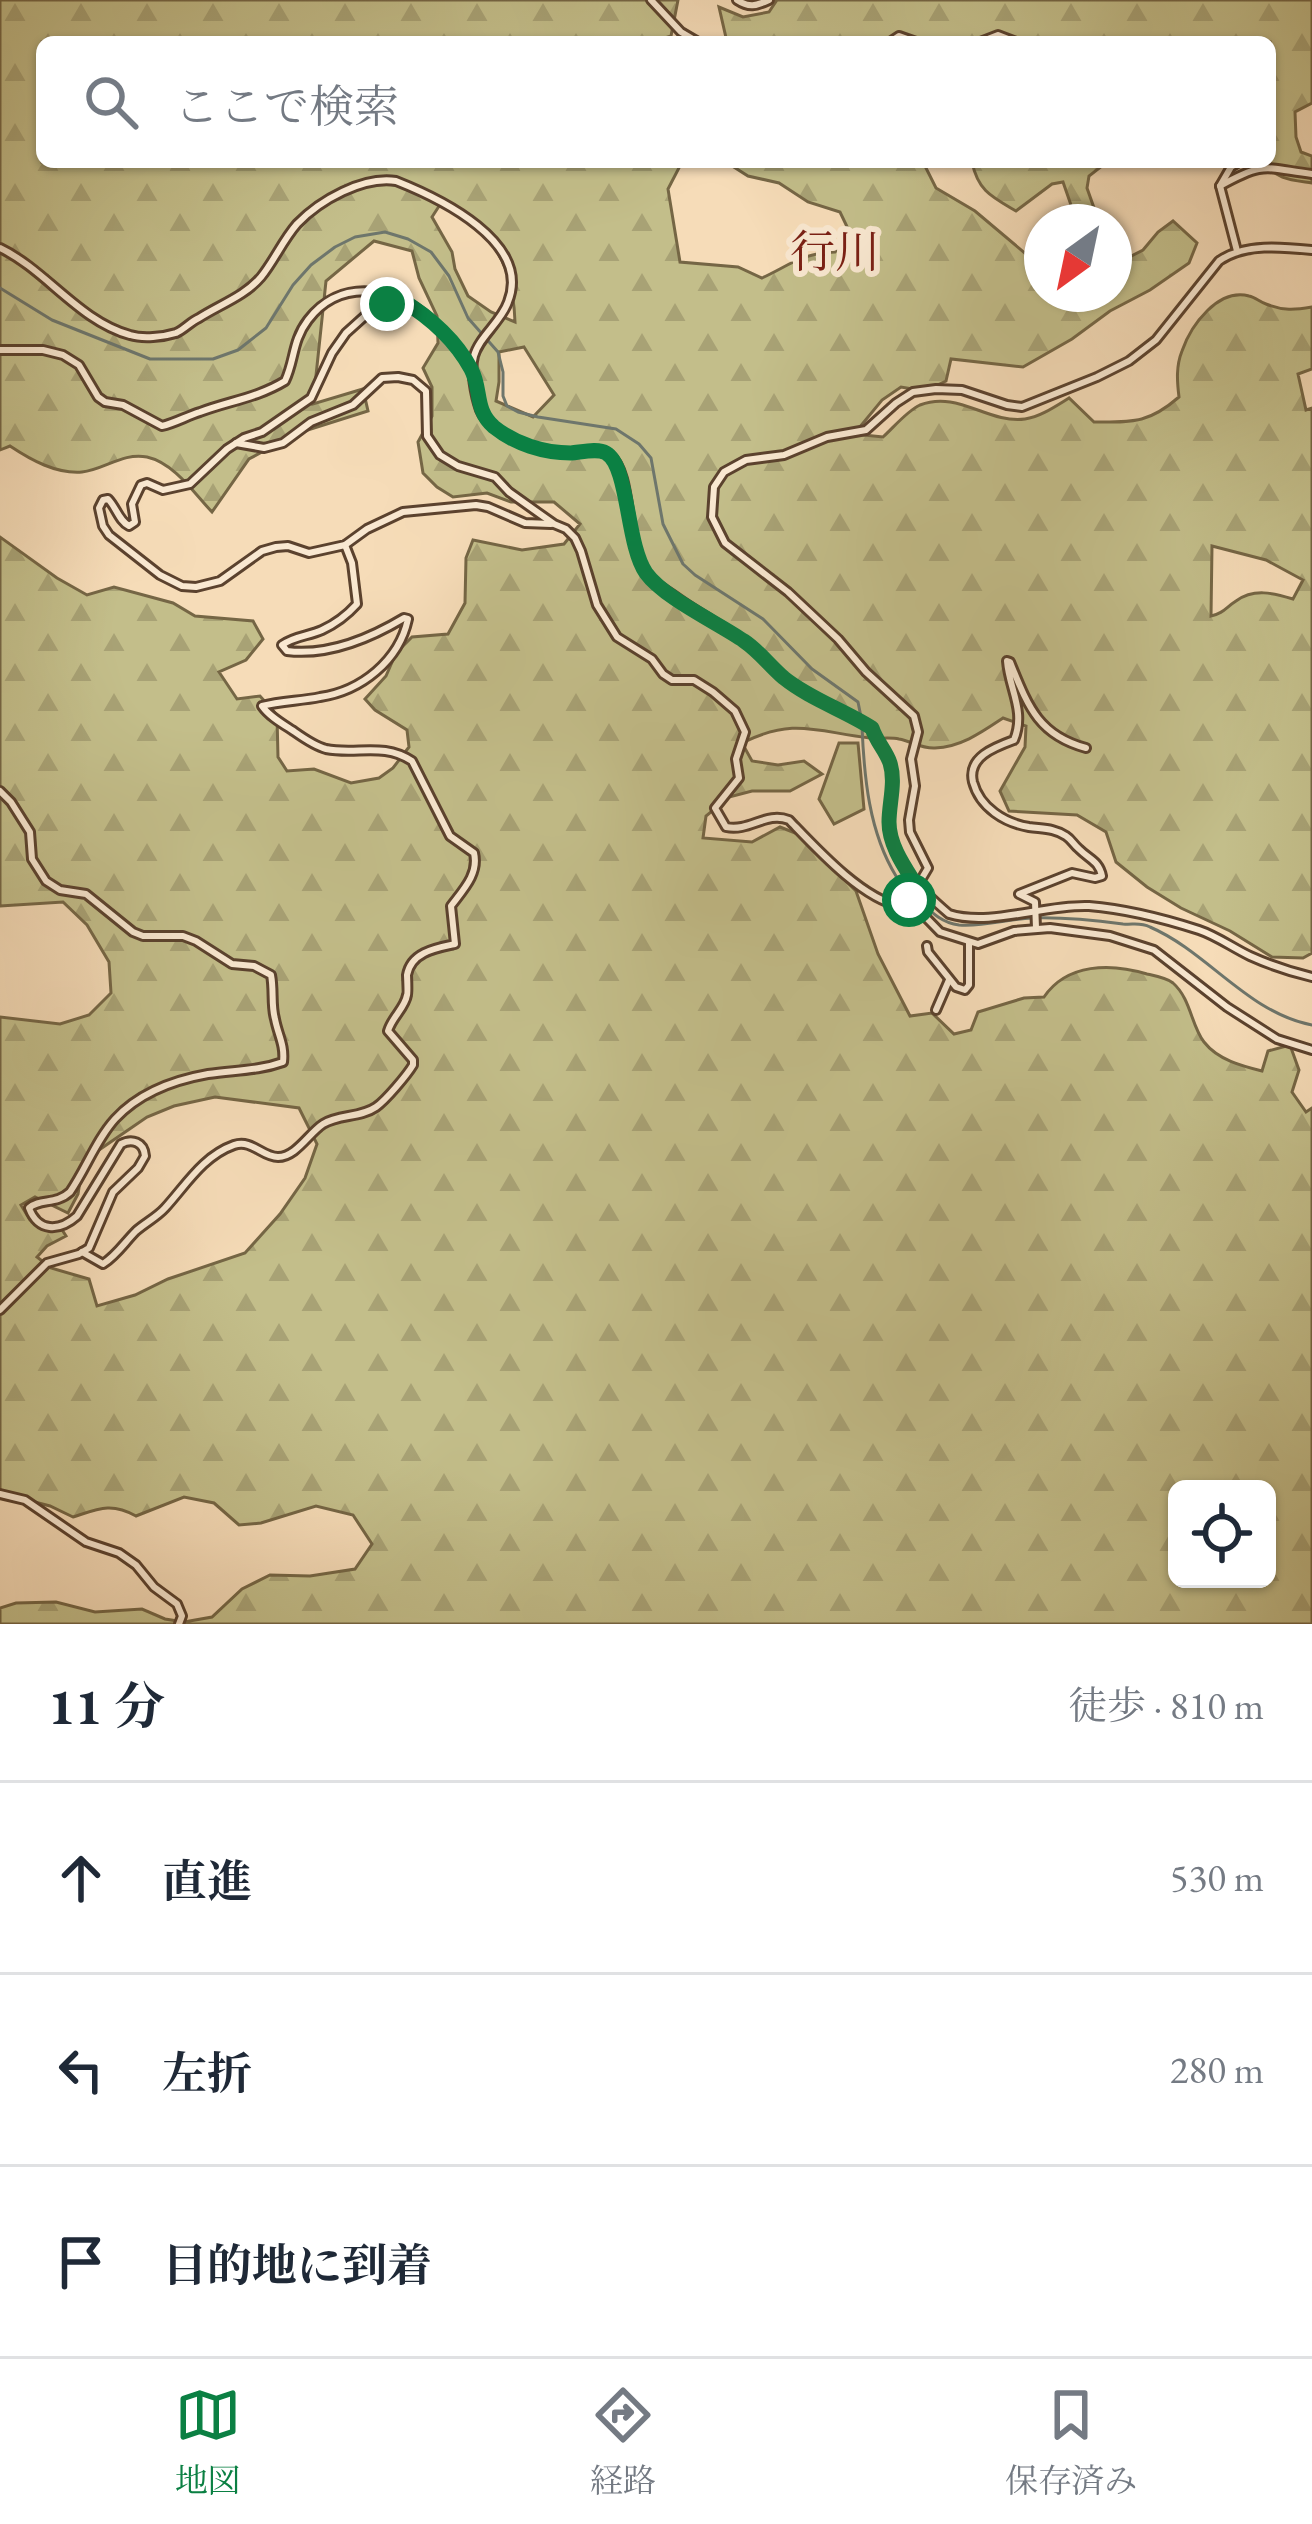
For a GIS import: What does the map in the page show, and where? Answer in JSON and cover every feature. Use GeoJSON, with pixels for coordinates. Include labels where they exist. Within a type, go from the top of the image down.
{"type":"FeatureCollection","features":[{"type":"Feature","properties":{"kind":"street"},"geometry":{"type":"LineString","coordinates":[[651,0],[688,36]]}},
{"type":"Feature","properties":{"kind":"street"},"geometry":{"type":"LineString","coordinates":[[737,0],[746,6],[769,0]]}},
{"type":"Feature","properties":{"kind":"street"},"geometry":{"type":"LineString","coordinates":[[1276,167],[1312,174]]}},
{"type":"Feature","properties":{"kind":"street"},"geometry":{"type":"LineString","coordinates":[[1230,168],[1220,186],[1237,251]]}},
{"type":"Feature","properties":{"kind":"street"},"geometry":{"type":"LineString","coordinates":[[1220,186],[1256,168]]}},
{"type":"Feature","properties":{"kind":"street"},"geometry":{"type":"LineString","coordinates":[[0,248],[90,314],[138,337],[171,334],[242,293],[259,279],[305,216],[353,188],[385,179],[411,187],[468,218],[495,240],[506,259],[512,286],[498,321],[474,354],[484,416],[495,428],[540,450],[609,454],[622,478],[637,556],[656,583],[745,642],[785,679],[872,728],[890,762],[893,842],[916,885],[955,917],[976,919],[1088,906],[1203,931],[1249,956],[1312,977]]}},
{"type":"Feature","properties":{"kind":"street"},"geometry":{"type":"LineString","coordinates":[[236,443],[274,446],[311,422],[353,406],[382,379],[413,380],[426,392],[427,436],[440,455],[495,477],[575,538],[597,605],[617,637],[652,659],[672,680],[694,680],[735,711],[745,732],[736,759],[739,778],[715,808],[725,827],[740,830],[760,821],[789,820],[856,883],[888,904],[900,906],[909,900],[928,868],[910,832],[915,787],[911,759],[919,732],[914,716],[788,592],[725,543],[712,517],[715,487],[724,472],[746,460],[784,455],[827,437],[866,430],[914,392],[962,390],[1022,406],[1097,377],[1146,350],[1219,260],[1237,251],[1263,248],[1312,250]]}},
{"type":"Feature","properties":{"kind":"street"},"geometry":{"type":"LineString","coordinates":[[0,350],[43,350],[63,356],[79,365],[98,397],[162,426],[246,400],[284,381],[295,340],[320,307],[348,292],[371,291],[391,294],[428,316],[474,372]]}},
{"type":"Feature","properties":{"kind":"street"},"geometry":{"type":"LineString","coordinates":[[400,299],[366,315],[346,333],[311,398],[262,432],[236,443],[190,484],[164,490],[141,484],[132,504],[135,522],[123,523],[113,504],[103,500],[99,508],[109,535],[160,575],[196,587],[220,581],[262,551],[288,547],[309,553],[345,545],[403,512],[476,505],[525,523],[554,524]]}},
{"type":"Feature","properties":{"kind":"street"},"geometry":{"type":"LineString","coordinates":[[82,1252],[103,1264],[118,1255],[136,1231],[214,1156],[245,1144],[271,1156],[288,1155],[333,1118],[380,1105],[413,1065],[388,1031],[406,1001],[407,971],[413,961],[427,950],[455,944],[451,905],[472,876],[474,853],[450,836],[412,761],[387,751],[325,749],[286,727],[262,706],[325,697],[361,684],[388,660],[402,638],[409,623],[404,618],[385,630],[321,652],[287,651],[282,645],[321,631],[357,604],[345,545]]}},
{"type":"Feature","properties":{"kind":"street"},"geometry":{"type":"LineString","coordinates":[[1036,928],[1033,900],[1018,894],[1072,873],[1095,878],[1102,871],[1068,837],[993,813],[978,794],[971,776],[977,760],[1015,740],[1018,729],[1020,713],[1006,661],[1030,712],[1070,746],[1086,748]]}},
{"type":"Feature","properties":{"kind":"street"},"geometry":{"type":"LineString","coordinates":[[0,790],[30,832],[32,859],[46,881],[60,890],[86,894],[133,932],[196,940],[232,964],[254,966],[272,975],[275,1023],[285,1054],[283,1062],[260,1070],[169,1083],[131,1104],[113,1121],[70,1192],[62,1200],[29,1208],[33,1220],[45,1228],[67,1225],[121,1144],[137,1142],[145,1156],[113,1192],[94,1240],[82,1252],[47,1263],[0,1310]]}},
{"type":"Feature","properties":{"kind":"street"},"geometry":{"type":"LineString","coordinates":[[909,900],[940,932],[969,941],[984,944],[1014,931],[1063,928],[1154,950],[1277,1039],[1312,1050]]}},
{"type":"Feature","properties":{"kind":"street"},"geometry":{"type":"LineString","coordinates":[[927,946],[949,979],[965,990],[969,941]]}},
{"type":"Feature","properties":{"kind":"street"},"geometry":{"type":"LineString","coordinates":[[936,1010],[949,979]]}},
{"type":"Feature","properties":{"kind":"street"},"geometry":{"type":"LineString","coordinates":[[0,1494],[25,1500],[86,1542],[119,1553],[136,1565],[177,1604],[182,1616],[178,1624]]}},
{"type":"Feature","properties":{"kind":"green space"},"geometry":{"type":"Polygon","coordinates":[[[0,0],[678,0],[671,36],[36,36],[36,168],[679,168],[668,189],[680,262],[738,267],[762,278],[805,257],[835,252],[851,235],[840,212],[735,168],[926,168],[936,188],[975,211],[1024,252],[1024,312],[1109,312],[1023,367],[951,359],[946,381],[925,391],[901,387],[882,400],[854,434],[883,437],[915,408],[934,402],[1025,419],[1069,398],[1094,422],[1139,420],[1179,397],[1182,351],[1199,320],[1217,303],[1238,295],[1284,309],[1312,307],[1312,369],[1298,374],[1306,410],[1312,408],[1312,953],[1303,958],[1272,957],[1181,908],[1116,862],[1106,832],[1077,815],[1009,811],[1000,791],[1025,747],[1026,726],[1003,718],[962,742],[935,748],[896,738],[806,728],[760,735],[742,743],[752,761],[778,765],[804,761],[822,774],[790,791],[752,791],[729,797],[706,816],[703,838],[752,842],[780,827],[808,838],[856,891],[878,954],[910,1016],[932,1013],[954,1034],[971,1030],[978,1012],[1044,997],[1077,972],[1105,967],[1173,983],[1204,1042],[1231,1061],[1262,1071],[1268,1051],[1290,1045],[1299,1070],[1292,1092],[1306,1112],[1312,1108],[1312,1624],[0,1624],[0,1608],[16,1603],[56,1602],[95,1612],[142,1609],[184,1622],[212,1617],[242,1589],[270,1575],[310,1576],[355,1569],[372,1544],[353,1515],[316,1506],[239,1525],[214,1503],[184,1497],[136,1516],[112,1508],[73,1517],[0,1493],[0,1017],[60,1024],[89,1015],[111,993],[109,962],[87,925],[63,902],[0,906],[0,537],[87,595],[114,587],[173,603],[195,616],[253,621],[263,639],[246,660],[219,672],[237,699],[260,696],[277,715],[278,757],[287,771],[314,769],[351,783],[379,778],[409,747],[407,730],[365,699],[412,637],[448,634],[465,603],[466,558],[473,540],[522,550],[564,544],[580,524],[554,502],[511,502],[487,493],[453,497],[423,473],[418,442],[432,416],[432,387],[423,368],[438,343],[437,316],[412,251],[374,241],[326,281],[313,404],[363,389],[368,411],[295,434],[249,459],[212,512],[175,472],[157,460],[130,457],[72,472],[10,446],[0,450],[0,0]],[[443,200],[432,217],[452,252],[468,296],[515,322],[504,266],[475,225],[443,200]],[[524,347],[499,352],[496,401],[533,417],[554,395],[524,347]],[[1212,546],[1211,616],[1250,594],[1293,599],[1303,580],[1266,560],[1212,546]],[[215,1097],[147,1117],[99,1150],[82,1169],[78,1194],[68,1213],[35,1197],[21,1205],[30,1220],[59,1225],[66,1236],[37,1257],[51,1268],[89,1279],[97,1306],[245,1253],[305,1178],[317,1144],[299,1108],[215,1097]]]}},
{"type":"Feature","properties":{"kind":"green space"},"geometry":{"type":"Polygon","coordinates":[[[777,0],[1312,0],[1312,103],[1295,112],[1301,152],[1312,156],[1312,183],[1279,176],[1269,168],[1276,168],[1276,36],[726,36],[719,7],[743,17],[769,12],[777,0]]]}},
{"type":"Feature","properties":{"kind":"green space"},"geometry":{"type":"Polygon","coordinates":[[[974,168],[1099,168],[1089,176],[1093,204],[1071,204],[1063,182],[1052,184],[1016,211],[982,187],[974,168]]]}},
{"type":"Feature","properties":{"kind":"green space"},"geometry":{"type":"Polygon","coordinates":[[[1173,221],[1197,243],[1189,263],[1132,299],[1132,256],[1173,221]]]}},
{"type":"Feature","properties":{"kind":"green space"},"geometry":{"type":"Polygon","coordinates":[[[839,743],[858,743],[864,809],[834,824],[819,799],[839,743]]]}},
{"type":"Feature","properties":{"kind":"waterway"},"geometry":{"type":"LineString","coordinates":[[0,288],[52,320],[150,359],[213,359],[238,350],[266,328],[293,285],[335,247],[355,237],[385,232],[408,239],[431,252],[449,276],[468,318],[498,352],[507,406],[538,417],[616,429],[639,444],[651,458],[663,524],[683,564],[763,619],[812,669],[858,702],[861,717]]}},
{"type":"Feature","properties":{"kind":"waterway"},"geometry":{"type":"LineString","coordinates":[[862,726],[874,823],[887,859],[898,880],[938,917],[959,925],[1044,918],[1146,925],[1191,951],[1268,1008],[1312,1025]]}},
{"type":"Feature","properties":{"kind":"district","name":"行川"},"geometry":{"type":"Point","coordinates":[835,251]}},
{"type":"Feature","properties":{"kind":"route"},"geometry":{"type":"LineString","coordinates":[[387,304],[400,299],[443,332],[474,372],[480,410],[495,428],[540,450],[609,454],[622,478],[630,534],[647,575],[745,642],[785,679],[872,728],[890,762],[889,825],[901,861],[916,885],[909,900]]}}]}
